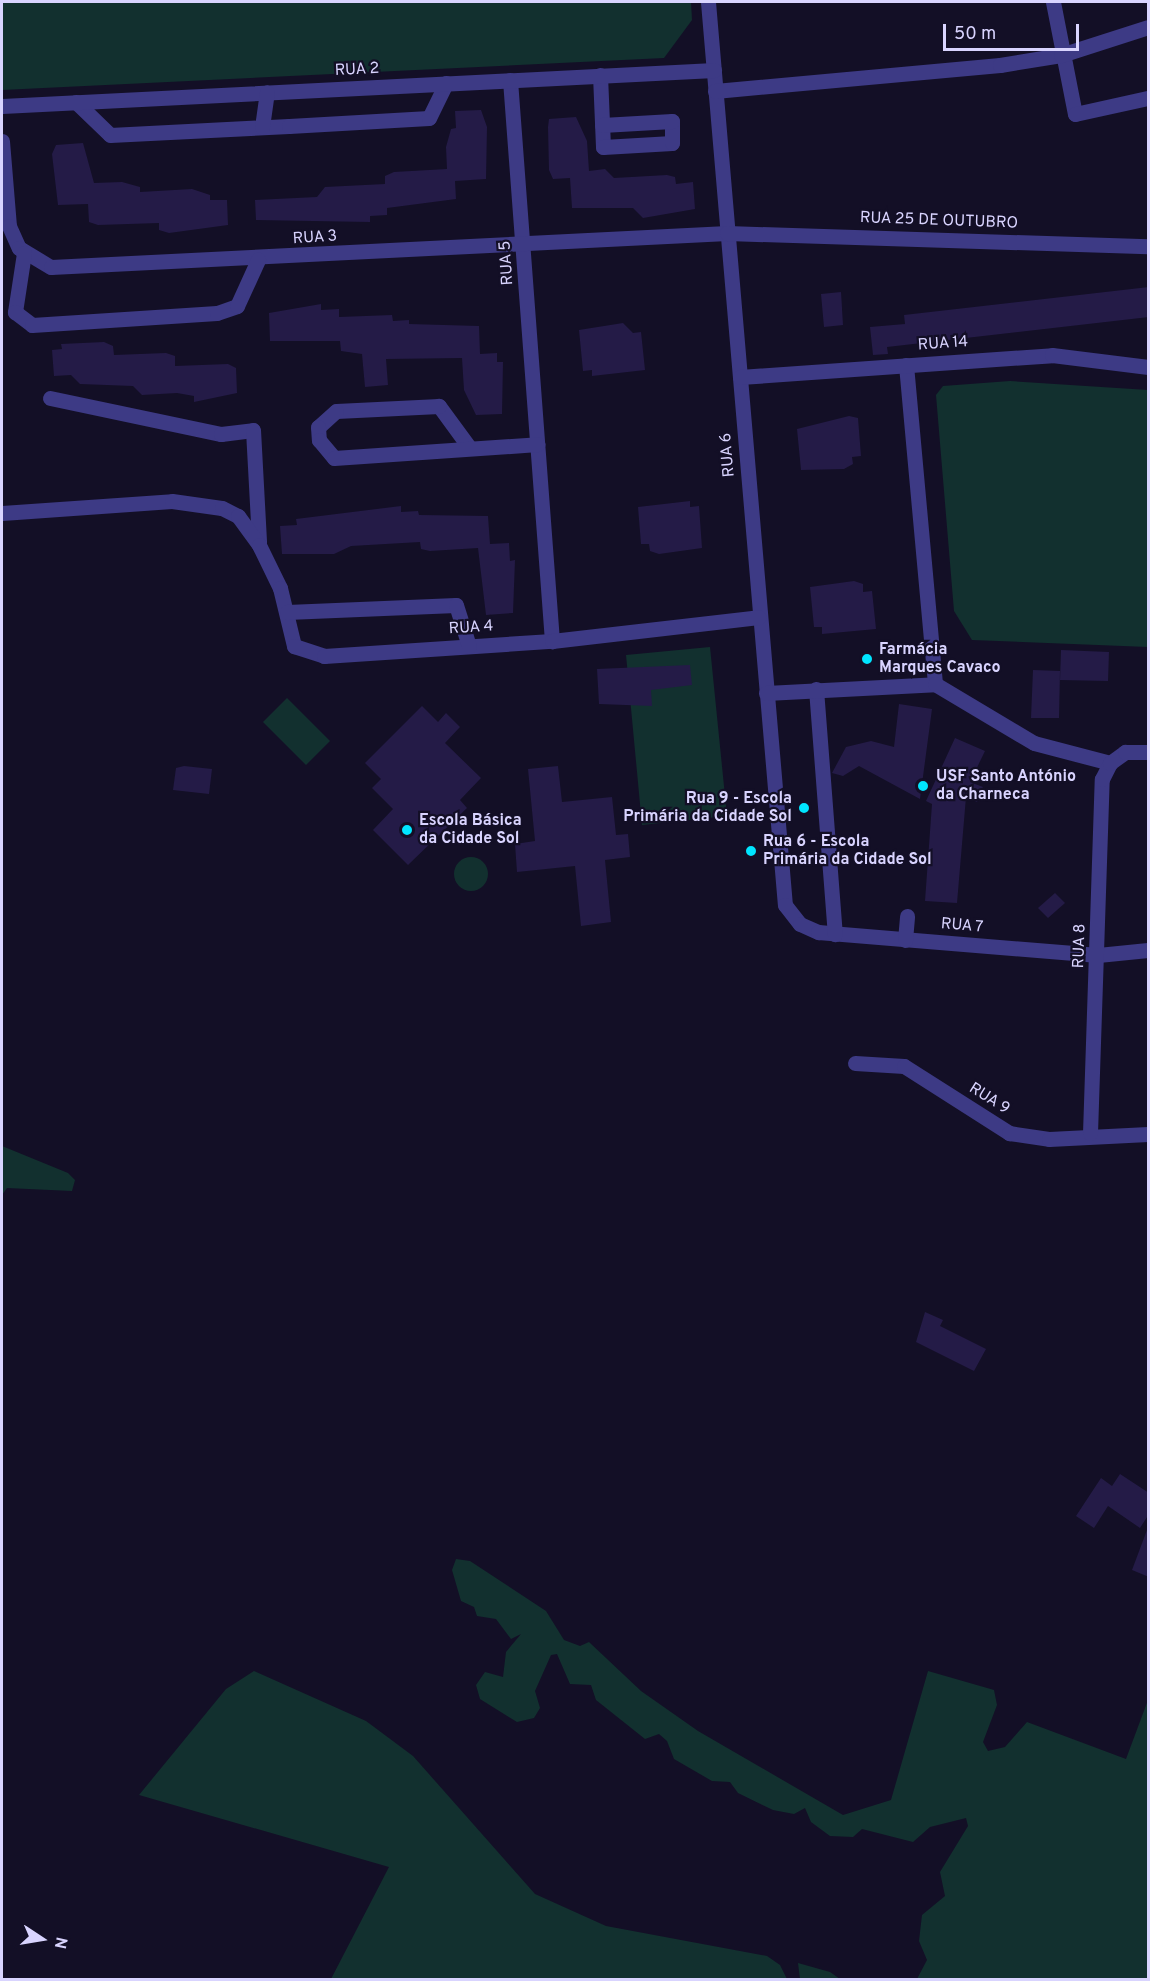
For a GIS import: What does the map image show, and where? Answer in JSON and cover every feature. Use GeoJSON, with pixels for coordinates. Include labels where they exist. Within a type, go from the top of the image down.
{"type":"FeatureCollection","features":[{"type":"Feature","properties":{"kind":"street","name":"RUA 6"},"geometry":{"type":"LineString","coordinates":[[708,2],[784,905]]}},
{"type":"Feature","properties":{"kind":"street"},"geometry":{"type":"LineString","coordinates":[[1053,2],[1061,55],[1076,114],[1149,98]]}},
{"type":"Feature","properties":{"kind":"street"},"geometry":{"type":"LineString","coordinates":[[715,91],[1061,55],[1149,27]]}},
{"type":"Feature","properties":{"kind":"street","name":"RUA 2"},"geometry":{"type":"LineString","coordinates":[[2,106],[714,70]]}},
{"type":"Feature","properties":{"kind":"street"},"geometry":{"type":"LineString","coordinates":[[600,75],[602,125]]}},
{"type":"Feature","properties":{"kind":"street","name":"RUA 5"},"geometry":{"type":"LineString","coordinates":[[510,80],[552,640]]}},
{"type":"Feature","properties":{"kind":"street"},"geometry":{"type":"LineString","coordinates":[[76,102],[110,135],[429,118],[446,83]]}},
{"type":"Feature","properties":{"kind":"street"},"geometry":{"type":"LineString","coordinates":[[262,127],[267,92]]}},
{"type":"Feature","properties":{"kind":"street"},"geometry":{"type":"LineString","coordinates":[[2,141],[9,226],[24,253],[15,312],[32,325],[217,313],[237,306],[258,260]]}},
{"type":"Feature","properties":{"kind":"street","name":"RUA 3"},"geometry":{"type":"LineString","coordinates":[[24,253],[51,267],[258,260],[727,233]]}},
{"type":"Feature","properties":{"kind":"street","name":"RUA 25 DE OUTUBRO"},"geometry":{"type":"LineString","coordinates":[[727,233],[1149,246]]}},
{"type":"Feature","properties":{"kind":"street","name":"RUA 14"},"geometry":{"type":"LineString","coordinates":[[740,378],[906,364],[1052,356],[1149,367]]}},
{"type":"Feature","properties":{"kind":"street"},"geometry":{"type":"LineString","coordinates":[[906,364],[935,684]]}},
{"type":"Feature","properties":{"kind":"street"},"geometry":{"type":"LineString","coordinates":[[50,398],[221,434],[253,430],[259,544]]}},
{"type":"Feature","properties":{"kind":"street"},"geometry":{"type":"LineString","coordinates":[[469,447],[439,406],[336,411],[318,427],[319,440],[334,458],[538,444]]}},
{"type":"Feature","properties":{"kind":"street"},"geometry":{"type":"LineString","coordinates":[[2,513],[201,503],[238,516],[259,544]]}},
{"type":"Feature","properties":{"kind":"street","name":"RUA 4"},"geometry":{"type":"LineString","coordinates":[[259,544],[287,612],[287,631],[294,646],[306,653],[552,640],[759,617]]}},
{"type":"Feature","properties":{"kind":"street"},"geometry":{"type":"LineString","coordinates":[[287,612],[456,605],[469,646]]}},
{"type":"Feature","properties":{"kind":"street"},"geometry":{"type":"LineString","coordinates":[[766,693],[935,684],[1034,743],[1110,763],[1125,752],[1149,752]]}},
{"type":"Feature","properties":{"kind":"street"},"geometry":{"type":"LineString","coordinates":[[816,689],[836,934]]}},
{"type":"Feature","properties":{"kind":"street","name":"RUA 8"},"geometry":{"type":"LineString","coordinates":[[1090,1133],[1098,955],[1102,779],[1110,763]]}},
{"type":"Feature","properties":{"kind":"street","name":"RUA 7"},"geometry":{"type":"LineString","coordinates":[[784,905],[800,924],[836,934],[1098,955],[1149,950]]}},
{"type":"Feature","properties":{"kind":"street"},"geometry":{"type":"LineString","coordinates":[[905,940],[907,916]]}},
{"type":"Feature","properties":{"kind":"street","name":"RUA 9"},"geometry":{"type":"LineString","coordinates":[[855,1063],[904,1066],[1009,1133],[1049,1139],[1090,1133],[1149,1134]]}},
{"type":"Feature","properties":{"kind":"green space"},"geometry":{"type":"Polygon","coordinates":[[[2,2],[691,2],[692,20],[664,58],[2,90],[2,2]]]}},
{"type":"Feature","properties":{"kind":"green space"},"geometry":{"type":"Polygon","coordinates":[[[1010,381],[1148,390],[1148,647],[972,640],[954,611],[936,395],[943,386],[1010,381]]]}},
{"type":"Feature","properties":{"kind":"green space"},"geometry":{"type":"Polygon","coordinates":[[[710,647],[727,816],[642,825],[626,655],[710,647]]]}},
{"type":"Feature","properties":{"kind":"green space"},"geometry":{"type":"Polygon","coordinates":[[[287,698],[330,741],[306,765],[263,722],[287,698]]]}},
{"type":"Feature","properties":{"kind":"green space"},"geometry":{"type":"Polygon","coordinates":[[[471,857],[483,862],[488,874],[483,886],[471,891],[459,886],[454,874],[459,862],[471,857]]]}},
{"type":"Feature","properties":{"kind":"green space"},"geometry":{"type":"Polygon","coordinates":[[[2,1146],[68,1173],[75,1180],[72,1191],[7,1188],[2,1195],[2,1146]]]}},
{"type":"Feature","properties":{"kind":"green space"},"geometry":{"type":"Polygon","coordinates":[[[456,1559],[470,1561],[546,1611],[564,1640],[580,1646],[589,1642],[641,1691],[698,1731],[843,1815],[891,1800],[928,1671],[994,1690],[997,1705],[983,1742],[988,1751],[1005,1747],[1027,1722],[1126,1759],[1148,1700],[1148,1979],[917,1979],[927,1960],[919,1941],[922,1915],[945,1896],[940,1872],[968,1826],[966,1818],[930,1827],[913,1842],[862,1829],[853,1837],[830,1836],[811,1822],[805,1808],[794,1814],[773,1810],[738,1793],[730,1782],[712,1781],[674,1759],[667,1741],[659,1734],[645,1739],[596,1700],[591,1685],[570,1684],[557,1654],[551,1655],[535,1691],[540,1708],[534,1718],[517,1722],[480,1699],[476,1685],[485,1672],[503,1677],[506,1652],[521,1634],[511,1639],[496,1619],[477,1616],[474,1607],[461,1601],[452,1570],[456,1559]]]}},
{"type":"Feature","properties":{"kind":"green space"},"geometry":{"type":"Polygon","coordinates":[[[254,1671],[366,1721],[413,1756],[535,1894],[606,1926],[767,1956],[780,1965],[787,1979],[331,1979],[389,1867],[139,1795],[226,1689],[254,1671]]]}},
{"type":"Feature","properties":{"kind":"green space"},"geometry":{"type":"Polygon","coordinates":[[[798,1963],[830,1972],[840,1979],[800,1979],[798,1963]]]}},
{"type":"Feature","properties":{"kind":"building"},"geometry":{"type":"Polygon","coordinates":[[[481,110],[487,127],[486,179],[455,181],[456,199],[387,208],[387,215],[370,216],[370,222],[256,220],[255,200],[317,197],[325,187],[385,184],[385,176],[394,172],[447,169],[446,147],[451,129],[456,128],[455,111],[481,110]]]}},
{"type":"Feature","properties":{"kind":"building"},"geometry":{"type":"Polygon","coordinates":[[[576,117],[587,141],[589,171],[605,169],[614,178],[667,175],[675,177],[676,184],[693,182],[695,209],[643,218],[633,208],[572,208],[570,178],[553,179],[549,170],[548,127],[549,119],[576,117]]]}},
{"type":"Feature","properties":{"kind":"building"},"geometry":{"type":"Polygon","coordinates":[[[83,143],[94,183],[122,182],[140,187],[140,192],[192,189],[210,195],[210,200],[227,200],[228,225],[169,233],[159,230],[159,223],[98,225],[89,222],[88,204],[58,205],[52,154],[56,145],[83,143]]]}},
{"type":"Feature","properties":{"kind":"building"},"geometry":{"type":"Polygon","coordinates":[[[1149,287],[1149,317],[887,347],[888,354],[873,355],[870,327],[905,324],[904,315],[1149,287]]]}},
{"type":"Feature","properties":{"kind":"building"},"geometry":{"type":"Polygon","coordinates":[[[841,292],[843,325],[824,327],[821,294],[841,292]]]}},
{"type":"Feature","properties":{"kind":"building"},"geometry":{"type":"Polygon","coordinates":[[[321,304],[321,310],[339,309],[339,317],[392,315],[393,321],[409,320],[409,324],[479,326],[480,354],[497,353],[497,362],[503,362],[502,414],[476,415],[464,390],[462,358],[386,359],[388,385],[365,387],[362,354],[341,351],[340,341],[270,341],[269,313],[321,304]]]}},
{"type":"Feature","properties":{"kind":"building"},"geometry":{"type":"Polygon","coordinates":[[[623,323],[633,333],[641,332],[645,370],[592,376],[592,370],[583,371],[579,330],[623,323]]]}},
{"type":"Feature","properties":{"kind":"building"},"geometry":{"type":"Polygon","coordinates":[[[104,342],[113,346],[114,355],[166,353],[175,356],[175,366],[228,364],[236,368],[237,393],[194,402],[194,396],[177,393],[142,395],[133,386],[80,384],[71,375],[54,376],[52,350],[62,349],[61,344],[104,342]]]}},
{"type":"Feature","properties":{"kind":"building"},"geometry":{"type":"Polygon","coordinates":[[[849,416],[858,418],[861,456],[852,457],[853,464],[844,469],[801,470],[797,429],[849,416]]]}},
{"type":"Feature","properties":{"kind":"building"},"geometry":{"type":"Polygon","coordinates":[[[690,501],[690,507],[699,506],[702,548],[659,554],[650,551],[649,544],[641,544],[638,507],[690,501]]]}},
{"type":"Feature","properties":{"kind":"building"},"geometry":{"type":"Polygon","coordinates":[[[401,506],[401,512],[418,511],[419,515],[488,516],[490,544],[509,543],[510,561],[515,560],[513,613],[486,615],[478,548],[430,551],[421,549],[420,542],[351,546],[334,554],[282,554],[280,526],[297,525],[296,519],[401,506]]]}},
{"type":"Feature","properties":{"kind":"building"},"geometry":{"type":"Polygon","coordinates":[[[854,581],[863,584],[863,592],[872,591],[876,629],[822,634],[822,627],[814,627],[810,587],[854,581]]]}},
{"type":"Feature","properties":{"kind":"building"},"geometry":{"type":"Polygon","coordinates":[[[1061,650],[1109,652],[1108,681],[1060,680],[1061,650]]]}},
{"type":"Feature","properties":{"kind":"building"},"geometry":{"type":"Polygon","coordinates":[[[690,665],[692,685],[651,690],[652,706],[599,704],[597,669],[690,665]]]}},
{"type":"Feature","properties":{"kind":"building"},"geometry":{"type":"Polygon","coordinates":[[[1033,670],[1060,671],[1059,718],[1031,718],[1033,670]]]}},
{"type":"Feature","properties":{"kind":"building"},"geometry":{"type":"Polygon","coordinates":[[[899,704],[932,709],[920,799],[859,766],[843,776],[832,773],[846,747],[871,741],[894,747],[899,704]]]}},
{"type":"Feature","properties":{"kind":"building"},"geometry":{"type":"Polygon","coordinates":[[[422,706],[438,722],[446,713],[460,727],[445,743],[481,778],[460,800],[467,808],[408,865],[373,830],[393,809],[372,788],[381,779],[365,763],[422,706]]]}},
{"type":"Feature","properties":{"kind":"building"},"geometry":{"type":"Polygon","coordinates":[[[955,738],[985,751],[970,782],[983,787],[977,802],[966,797],[957,903],[925,901],[932,804],[926,801],[955,738]]]}},
{"type":"Feature","properties":{"kind":"building"},"geometry":{"type":"Polygon","coordinates":[[[184,766],[212,769],[209,794],[173,790],[176,768],[184,766]]]}},
{"type":"Feature","properties":{"kind":"building"},"geometry":{"type":"Polygon","coordinates":[[[558,766],[562,802],[612,797],[616,835],[628,834],[630,857],[605,860],[611,922],[581,926],[575,866],[517,872],[515,844],[535,841],[528,769],[558,766]]]}},
{"type":"Feature","properties":{"kind":"building"},"geometry":{"type":"Polygon","coordinates":[[[1055,893],[1065,903],[1048,918],[1038,908],[1055,893]]]}},
{"type":"Feature","properties":{"kind":"building"},"geometry":{"type":"Polygon","coordinates":[[[925,1312],[943,1320],[940,1326],[986,1349],[974,1371],[916,1342],[925,1312]]]}},
{"type":"Feature","properties":{"kind":"building"},"geometry":{"type":"Polygon","coordinates":[[[1120,1474],[1149,1493],[1149,1514],[1140,1528],[1108,1506],[1094,1528],[1076,1516],[1101,1478],[1112,1486],[1120,1474]]]}},
{"type":"Feature","properties":{"kind":"building"},"geometry":{"type":"Polygon","coordinates":[[[1147,1530],[1149,1530],[1149,1577],[1132,1570],[1147,1530]]]}},
{"type":"Feature","properties":{"kind":"place","name":"Farmácia Marques Cavaco"},"geometry":{"type":"Point","coordinates":[867,659]}},
{"type":"Feature","properties":{"kind":"place","name":"USF Santo António da Charneca"},"geometry":{"type":"Point","coordinates":[923,786]}},
{"type":"Feature","properties":{"kind":"place","name":"Rua 9 - Escola Primária da Cidade Sol"},"geometry":{"type":"Point","coordinates":[804,808]}},
{"type":"Feature","properties":{"kind":"place","name":"Escola Básica da Cidade Sol"},"geometry":{"type":"Point","coordinates":[407,830]}},
{"type":"Feature","properties":{"kind":"place","name":"Rua 6 - Escola Primária da Cidade Sol"},"geometry":{"type":"Point","coordinates":[751,851]}}]}
